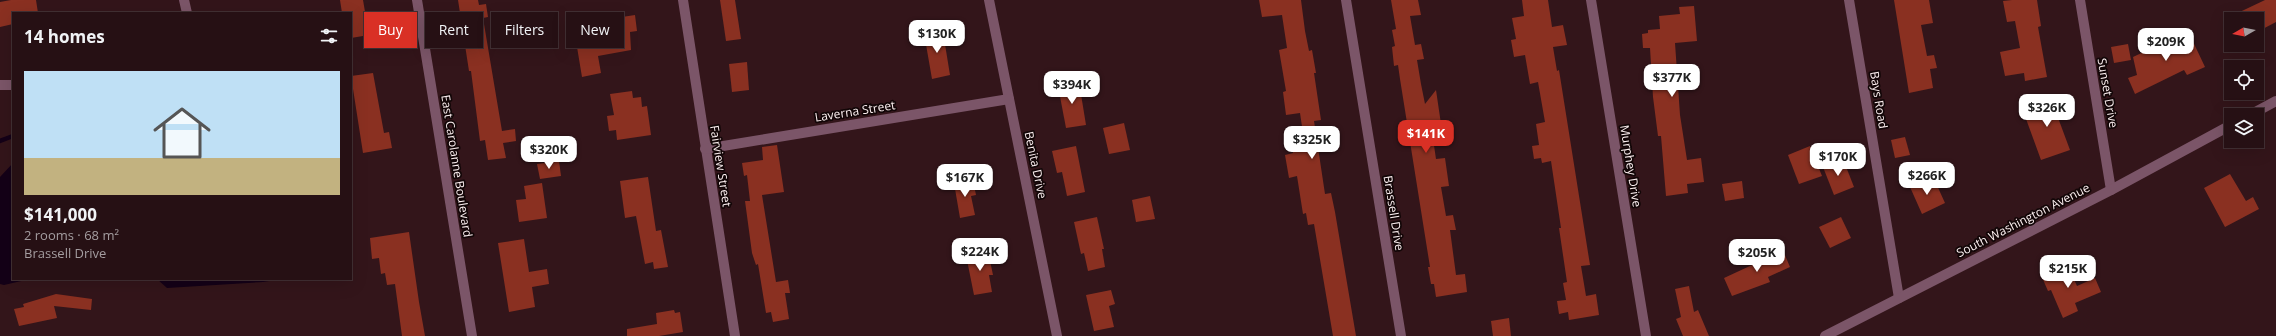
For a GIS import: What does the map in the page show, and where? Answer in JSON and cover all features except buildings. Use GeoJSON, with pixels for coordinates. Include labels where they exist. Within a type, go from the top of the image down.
{"type":"FeatureCollection","features":[{"type":"Feature","properties":{"kind":"street"},"geometry":{"type":"LineString","coordinates":[[184,0],[187,12]]}},
{"type":"Feature","properties":{"kind":"street","name":"East Carolanne Boulevard"},"geometry":{"type":"LineString","coordinates":[[417,0],[472,336]]}},
{"type":"Feature","properties":{"kind":"street","name":"Fairview Street"},"geometry":{"type":"LineString","coordinates":[[683,0],[735,336]]}},
{"type":"Feature","properties":{"kind":"street","name":"Benita Drive"},"geometry":{"type":"LineString","coordinates":[[989,0],[1057,336]]}},
{"type":"Feature","properties":{"kind":"street","name":"Brassell Drive"},"geometry":{"type":"LineString","coordinates":[[1346,0],[1401,336]]}},
{"type":"Feature","properties":{"kind":"street","name":"Murphey Drive"},"geometry":{"type":"LineString","coordinates":[[1591,0],[1646,336]]}},
{"type":"Feature","properties":{"kind":"street","name":"Bays Road"},"geometry":{"type":"LineString","coordinates":[[1849,0],[1898,298]]}},
{"type":"Feature","properties":{"kind":"street","name":"Sunset Drive"},"geometry":{"type":"LineString","coordinates":[[2080,0],[2111,190]]}},
{"type":"Feature","properties":{"kind":"street"},"geometry":{"type":"LineString","coordinates":[[0,85],[12,85]]}},
{"type":"Feature","properties":{"kind":"street","name":"Laverna Street"},"geometry":{"type":"LineString","coordinates":[[705,149],[1009,99]]}},
{"type":"Feature","properties":{"kind":"street"},"geometry":{"type":"LineString","coordinates":[[2263,108],[2276,101]]}},
{"type":"Feature","properties":{"kind":"street","name":"South Washington Avenue"},"geometry":{"type":"LineString","coordinates":[[1825,336],[2111,190],[2224,129]]}},
{"type":"Feature","properties":{"kind":"shaded area"},"geometry":{"type":"Polygon","coordinates":[[[12,164],[12,280],[26,280],[4,285],[0,284],[0,177],[12,164]]]}},
{"type":"Feature","properties":{"kind":"shaded area"},"geometry":{"type":"Polygon","coordinates":[[[158,280],[276,280],[263,282],[167,288],[158,280]]]}},
{"type":"Feature","properties":{"kind":"waterway"},"geometry":{"type":"LineString","coordinates":[[0,141],[12,136]]}}]}
